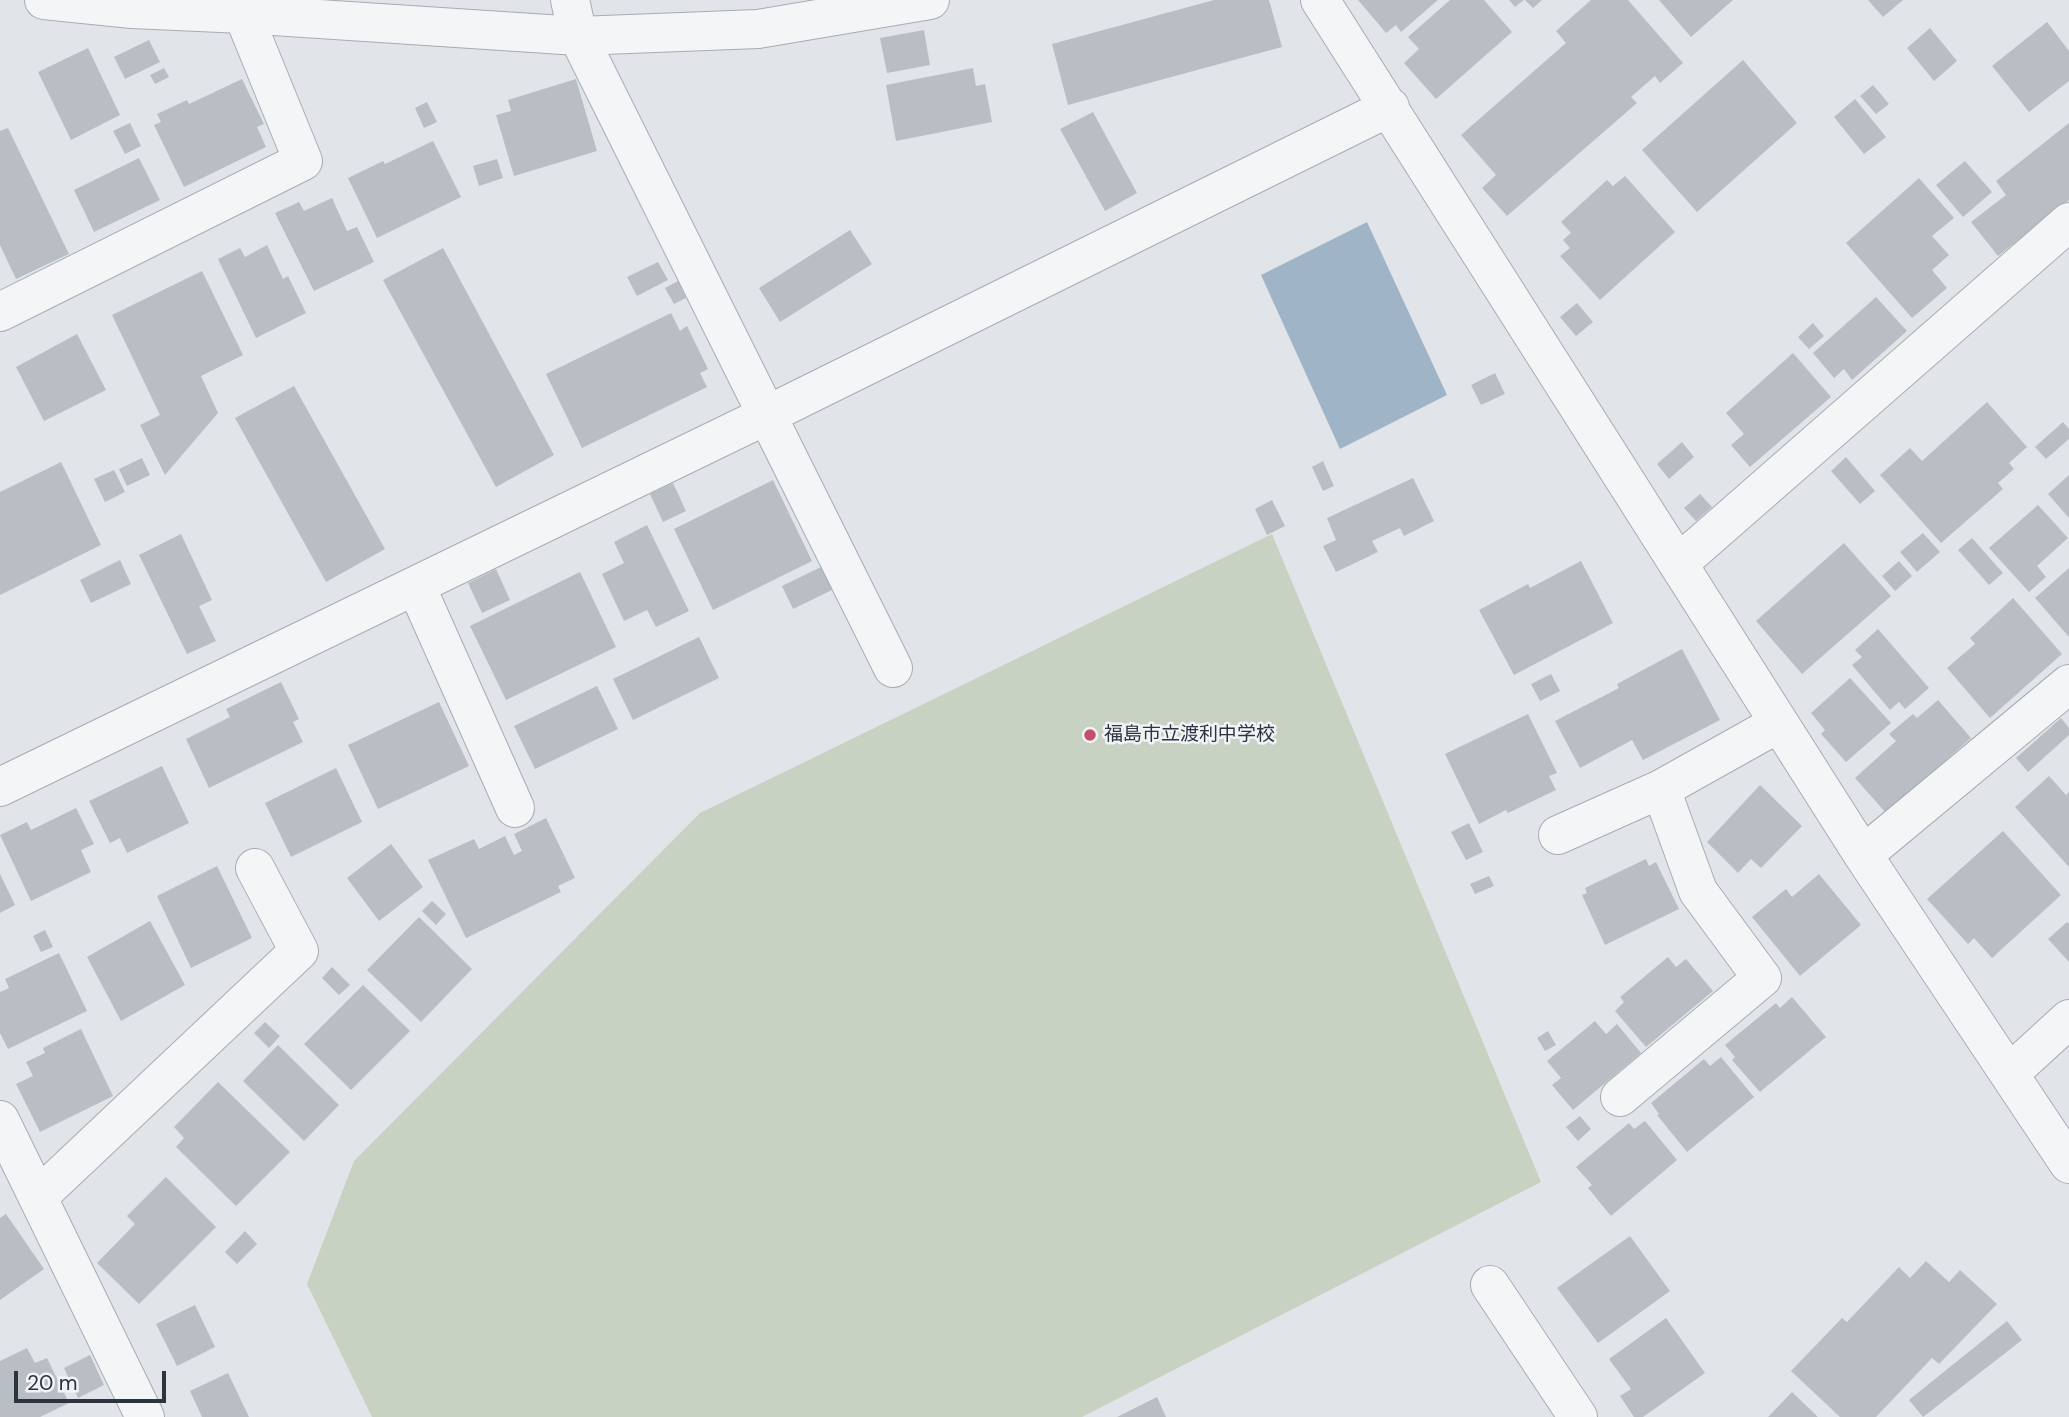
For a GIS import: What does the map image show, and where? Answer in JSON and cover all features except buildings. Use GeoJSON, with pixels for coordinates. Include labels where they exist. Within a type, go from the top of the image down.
{"type":"FeatureCollection","features":[{"type":"Feature","properties":{"kind":"street"},"geometry":{"type":"LineString","coordinates":[[44,0],[131,4],[243,14],[574,18],[758,29],[927,0]]}},
{"type":"Feature","properties":{"kind":"street"},"geometry":{"type":"LineString","coordinates":[[1320,0],[1863,855],[2069,1164]]}},
{"type":"Feature","properties":{"kind":"street"},"geometry":{"type":"LineString","coordinates":[[0,312],[303,162],[243,14]]}},
{"type":"Feature","properties":{"kind":"street"},"geometry":{"type":"LineString","coordinates":[[574,18],[893,668]]}},
{"type":"Feature","properties":{"kind":"street"},"geometry":{"type":"LineString","coordinates":[[0,787],[767,415],[1390,107]]}},
{"type":"Feature","properties":{"kind":"street"},"geometry":{"type":"LineString","coordinates":[[1678,564],[2069,222]]}},
{"type":"Feature","properties":{"kind":"street"},"geometry":{"type":"LineString","coordinates":[[416,586],[515,808]]}},
{"type":"Feature","properties":{"kind":"street"},"geometry":{"type":"LineString","coordinates":[[1863,855],[2069,684]]}},
{"type":"Feature","properties":{"kind":"street"},"geometry":{"type":"LineString","coordinates":[[1558,835],[1661,789],[1779,723]]}},
{"type":"Feature","properties":{"kind":"street"},"geometry":{"type":"LineString","coordinates":[[1620,1097],[1762,978],[1698,891],[1661,789]]}},
{"type":"Feature","properties":{"kind":"street"},"geometry":{"type":"LineString","coordinates":[[38,1197],[299,951],[255,867]]}},
{"type":"Feature","properties":{"kind":"street"},"geometry":{"type":"LineString","coordinates":[[2009,1074],[2069,1019]]}},
{"type":"Feature","properties":{"kind":"street"},"geometry":{"type":"LineString","coordinates":[[0,1120],[145,1417]]}},
{"type":"Feature","properties":{"kind":"street"},"geometry":{"type":"LineString","coordinates":[[1489,1285],[1578,1417]]}},
{"type":"Feature","properties":{"kind":"green space","name":"福島市立渡利中学校"},"geometry":{"type":"Polygon","coordinates":[[[1272,534],[1541,1182],[1082,1417],[372,1417],[307,1284],[354,1161],[700,813],[1272,534]]]}},
{"type":"Feature","properties":{"kind":"water"},"geometry":{"type":"Polygon","coordinates":[[[1367,222],[1447,395],[1340,449],[1261,275],[1367,222]]]}},
{"type":"Feature","properties":{"kind":"place","name":"福島市立渡利中学校"},"geometry":{"type":"Point","coordinates":[1090,735]}}]}
